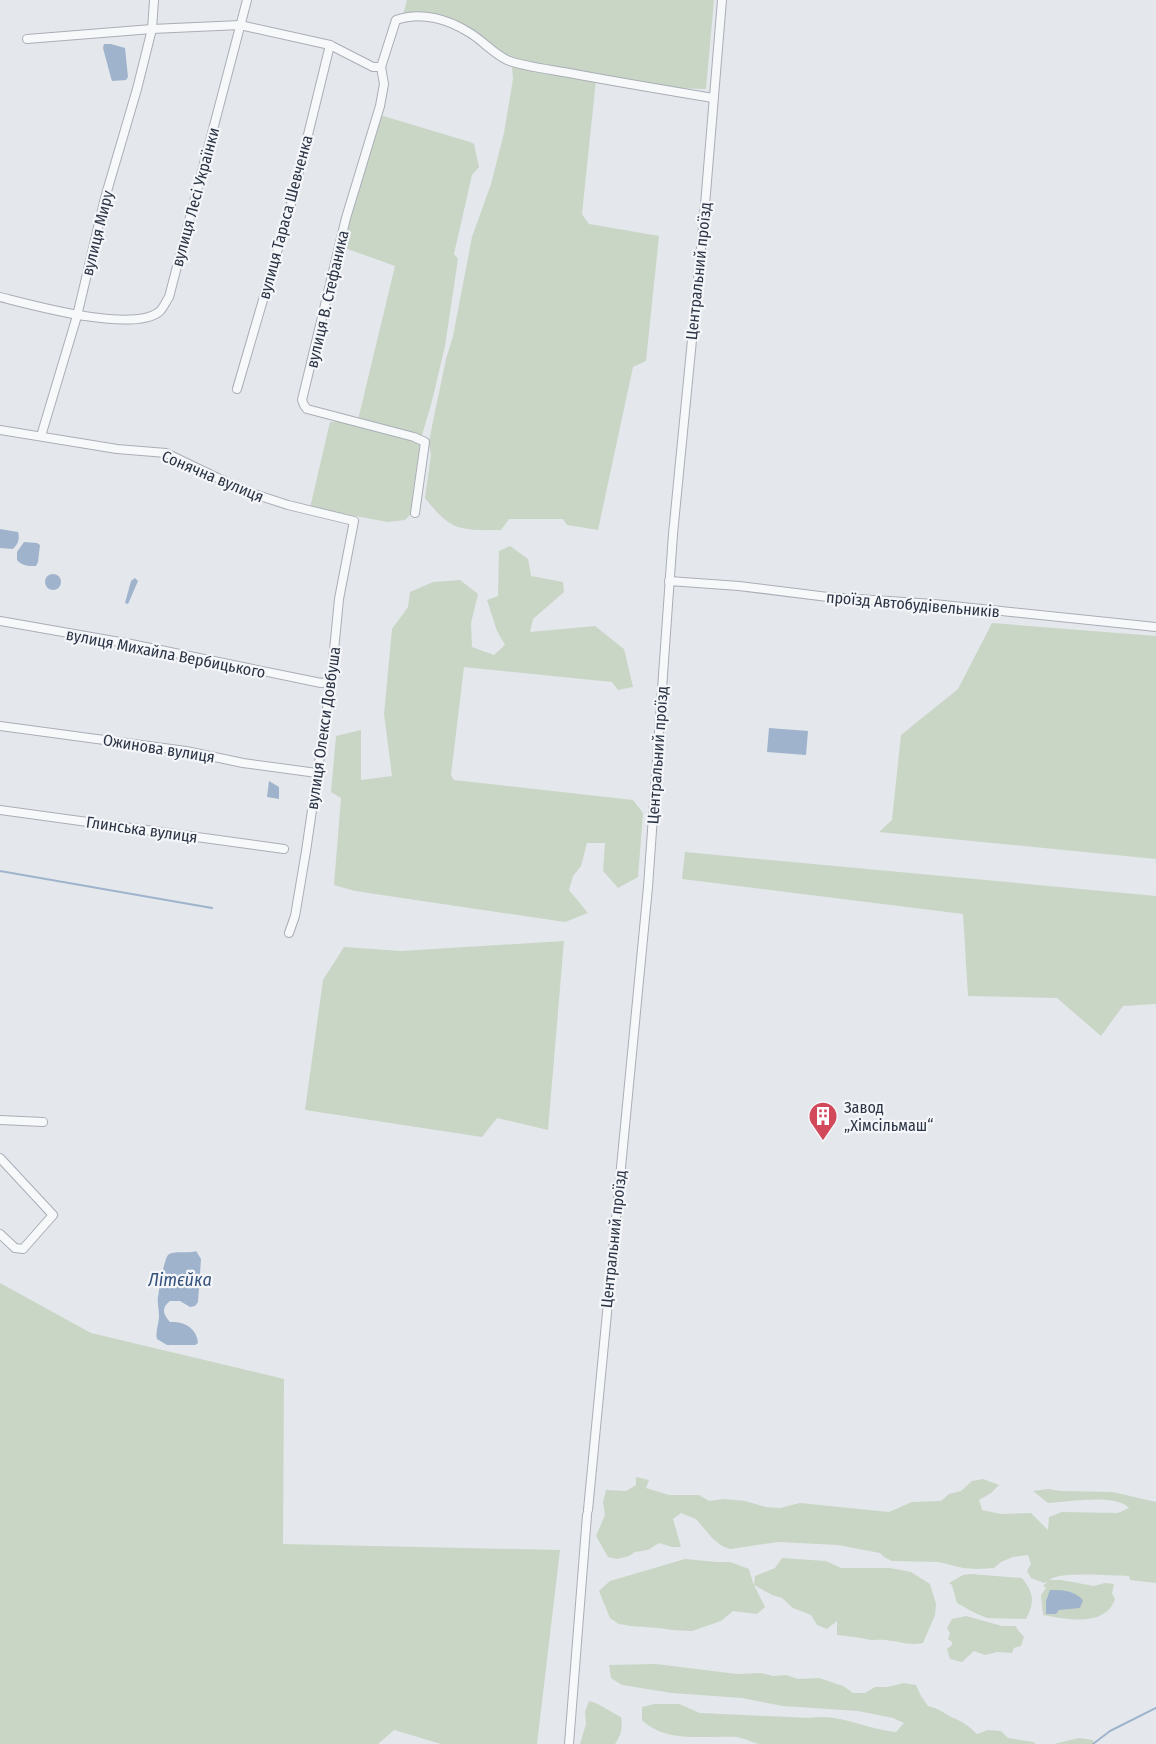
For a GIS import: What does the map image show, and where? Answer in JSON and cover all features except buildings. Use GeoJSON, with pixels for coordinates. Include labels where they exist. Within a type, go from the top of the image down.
{"type":"FeatureCollection","features":[{"type":"Feature","properties":{"kind":"street","name":"вулиця Миру"},"geometry":{"type":"LineString","coordinates":[[41,436],[77,316],[105,198],[137,89],[152,29],[154,0]]}},
{"type":"Feature","properties":{"kind":"street","name":"вулиця Лесі Українки"},"geometry":{"type":"LineString","coordinates":[[77,316],[146,318],[159,312],[169,297],[247,0]]}},
{"type":"Feature","properties":{"kind":"street","name":"Центральний проїзд"},"geometry":{"type":"LineString","coordinates":[[569,1744],[587,1512],[648,887],[669,581],[722,0]]}},
{"type":"Feature","properties":{"kind":"street"},"geometry":{"type":"LineString","coordinates":[[27,39],[240,25],[330,45],[373,67],[381,67],[396,20],[404,17],[432,17],[451,23],[470,33],[508,61],[714,98]]}},
{"type":"Feature","properties":{"kind":"street","name":"вулиця Тараса Шевченка"},"geometry":{"type":"LineString","coordinates":[[237,389],[291,204],[330,45]]}},
{"type":"Feature","properties":{"kind":"street","name":"вулиця В. Стефаника"},"geometry":{"type":"LineString","coordinates":[[381,67],[384,84],[380,106],[346,218],[303,400],[307,409],[414,437],[424,442],[415,513]]}},
{"type":"Feature","properties":{"kind":"street"},"geometry":{"type":"LineString","coordinates":[[0,297],[77,316]]}},
{"type":"Feature","properties":{"kind":"street","name":"Сонячна вулиця"},"geometry":{"type":"LineString","coordinates":[[0,430],[117,449],[166,453],[245,491],[288,505],[354,521]]}},
{"type":"Feature","properties":{"kind":"street","name":"вулиця Олекси Довбуша"},"geometry":{"type":"LineString","coordinates":[[289,933],[295,916],[304,862],[331,681],[339,599],[354,521]]}},
{"type":"Feature","properties":{"kind":"street","name":"проїзд Автобудівельників"},"geometry":{"type":"LineString","coordinates":[[669,581],[739,586],[828,597],[934,604],[1156,627]]}},
{"type":"Feature","properties":{"kind":"street","name":"вулиця Михайла Вербицького"},"geometry":{"type":"LineString","coordinates":[[0,621],[131,644],[321,683],[331,681]]}},
{"type":"Feature","properties":{"kind":"street","name":"Ожинова вулиця"},"geometry":{"type":"LineString","coordinates":[[0,726],[186,751],[243,763],[317,773]]}},
{"type":"Feature","properties":{"kind":"street","name":"Глинська вулиця"},"geometry":{"type":"LineString","coordinates":[[0,810],[284,849]]}},
{"type":"Feature","properties":{"kind":"street"},"geometry":{"type":"LineString","coordinates":[[0,1120],[43,1122]]}},
{"type":"Feature","properties":{"kind":"street"},"geometry":{"type":"LineString","coordinates":[[0,1158],[53,1215],[23,1249],[15,1248],[0,1234]]}},
{"type":"Feature","properties":{"kind":"green space"},"geometry":{"type":"Polygon","coordinates":[[[407,0],[714,0],[706,89],[676,88],[509,58],[454,22],[403,15],[407,0]]]}},
{"type":"Feature","properties":{"kind":"green space"},"geometry":{"type":"Polygon","coordinates":[[[512,66],[596,80],[582,214],[589,224],[659,236],[646,361],[633,367],[598,530],[567,525],[563,519],[509,519],[501,530],[467,529],[446,520],[425,498],[431,455],[429,443],[432,426],[453,336],[472,237],[491,184],[504,133],[513,79],[512,66]]]}},
{"type":"Feature","properties":{"kind":"green space"},"geometry":{"type":"Polygon","coordinates":[[[380,115],[474,144],[479,167],[472,175],[454,254],[458,259],[445,346],[420,442],[410,515],[405,520],[388,522],[310,508],[330,422],[358,420],[395,266],[342,247],[380,115]]]}},
{"type":"Feature","properties":{"kind":"green space"},"geometry":{"type":"Polygon","coordinates":[[[510,546],[528,559],[531,576],[563,582],[564,592],[533,619],[530,632],[595,626],[624,649],[633,687],[618,690],[612,682],[464,667],[451,775],[454,780],[633,800],[643,813],[638,877],[618,888],[603,871],[605,843],[587,843],[581,866],[573,876],[569,890],[588,913],[565,922],[355,891],[334,885],[341,798],[331,792],[336,736],[361,730],[361,780],[392,776],[384,714],[392,629],[408,607],[410,592],[433,582],[460,580],[478,594],[471,623],[472,647],[494,655],[505,645],[497,631],[487,600],[498,596],[499,551],[510,546]]]}},
{"type":"Feature","properties":{"kind":"green space"},"geometry":{"type":"Polygon","coordinates":[[[992,623],[1156,636],[1156,859],[879,832],[892,820],[901,735],[958,689],[992,623]]]}},
{"type":"Feature","properties":{"kind":"green space"},"geometry":{"type":"Polygon","coordinates":[[[685,852],[1156,896],[1156,1004],[1123,1006],[1101,1036],[1057,998],[968,996],[963,914],[682,879],[685,852]]]}},
{"type":"Feature","properties":{"kind":"green space"},"geometry":{"type":"Polygon","coordinates":[[[564,941],[548,1130],[497,1118],[482,1137],[305,1110],[323,980],[344,947],[401,951],[564,941]]]}},
{"type":"Feature","properties":{"kind":"green space"},"geometry":{"type":"Polygon","coordinates":[[[0,1283],[91,1333],[284,1379],[283,1544],[560,1550],[537,1744],[441,1744],[394,1730],[378,1744],[0,1744],[0,1283]]]}},
{"type":"Feature","properties":{"kind":"green space"},"geometry":{"type":"Polygon","coordinates":[[[636,1477],[649,1480],[646,1488],[669,1495],[699,1495],[709,1501],[724,1499],[745,1501],[780,1508],[800,1503],[889,1512],[912,1502],[941,1501],[949,1494],[961,1491],[972,1481],[983,1479],[999,1485],[979,1500],[982,1510],[1001,1514],[1031,1513],[1048,1530],[1049,1517],[1062,1512],[1118,1513],[1129,1508],[1123,1503],[1103,1500],[1048,1503],[1033,1491],[1048,1489],[1113,1492],[1156,1502],[1156,1583],[1130,1580],[1129,1576],[1055,1577],[1049,1580],[1094,1586],[1105,1583],[1114,1584],[1112,1593],[1115,1599],[1103,1614],[1084,1619],[1063,1618],[1043,1615],[1041,1595],[1046,1588],[1043,1586],[1048,1581],[1044,1583],[1031,1578],[1027,1571],[1031,1564],[1028,1555],[1013,1557],[994,1568],[977,1569],[939,1562],[892,1561],[880,1553],[838,1545],[778,1542],[730,1549],[713,1539],[696,1519],[681,1513],[673,1519],[681,1547],[659,1543],[648,1550],[635,1552],[629,1556],[617,1559],[608,1557],[596,1536],[605,1515],[603,1502],[606,1490],[626,1491],[636,1485],[636,1477]]]}},
{"type":"Feature","properties":{"kind":"green space"},"geometry":{"type":"Polygon","coordinates":[[[782,1558],[826,1561],[841,1568],[890,1568],[911,1572],[930,1584],[936,1604],[935,1615],[923,1643],[908,1644],[837,1635],[837,1621],[827,1629],[817,1625],[811,1615],[793,1608],[782,1598],[754,1585],[755,1576],[775,1568],[782,1558]]]}},
{"type":"Feature","properties":{"kind":"green space"},"geometry":{"type":"Polygon","coordinates":[[[685,1559],[730,1562],[749,1569],[765,1607],[757,1614],[733,1611],[721,1621],[692,1631],[631,1626],[619,1624],[610,1618],[599,1591],[610,1581],[685,1559]]]}},
{"type":"Feature","properties":{"kind":"green space"},"geometry":{"type":"Polygon","coordinates":[[[963,1575],[1022,1578],[1032,1598],[1026,1619],[987,1618],[957,1603],[952,1585],[949,1583],[963,1575]]]}},
{"type":"Feature","properties":{"kind":"green space"},"geometry":{"type":"Polygon","coordinates":[[[966,1616],[1002,1626],[1016,1626],[1024,1637],[1021,1646],[1014,1648],[1012,1653],[997,1652],[985,1655],[974,1651],[962,1662],[950,1659],[947,1649],[952,1642],[948,1639],[950,1633],[947,1628],[952,1619],[966,1616]]]}},
{"type":"Feature","properties":{"kind":"green space"},"geometry":{"type":"Polygon","coordinates":[[[656,1664],[737,1674],[761,1673],[773,1676],[786,1675],[798,1679],[819,1678],[843,1686],[853,1693],[865,1693],[875,1687],[904,1683],[916,1685],[928,1706],[962,1722],[977,1734],[988,1730],[1001,1731],[1008,1738],[1036,1744],[759,1744],[736,1737],[674,1735],[652,1728],[642,1720],[642,1707],[654,1704],[679,1704],[700,1713],[832,1718],[896,1732],[904,1723],[893,1718],[858,1711],[783,1706],[742,1698],[672,1693],[622,1685],[611,1678],[609,1665],[656,1664]]]}},
{"type":"Feature","properties":{"kind":"green space"},"geometry":{"type":"Polygon","coordinates":[[[589,1701],[621,1717],[621,1731],[615,1744],[580,1744],[589,1701]]]}},
{"type":"Feature","properties":{"kind":"green space"},"geometry":{"type":"Polygon","coordinates":[[[1079,1738],[1093,1740],[1094,1744],[1054,1744],[1079,1738]]]}},
{"type":"Feature","properties":{"kind":"water"},"geometry":{"type":"Polygon","coordinates":[[[104,44],[125,48],[128,77],[126,80],[112,81],[103,48],[104,44]]]}},
{"type":"Feature","properties":{"kind":"water"},"geometry":{"type":"Polygon","coordinates":[[[0,529],[18,532],[18,541],[13,549],[0,548],[0,529]]]}},
{"type":"Feature","properties":{"kind":"water"},"geometry":{"type":"Polygon","coordinates":[[[24,542],[40,545],[36,566],[23,565],[17,560],[17,552],[24,542]]]}},
{"type":"Feature","properties":{"kind":"water"},"geometry":{"type":"Polygon","coordinates":[[[53,574],[59,576],[61,582],[59,588],[53,590],[47,588],[45,582],[47,576],[53,574]]]}},
{"type":"Feature","properties":{"kind":"water"},"geometry":{"type":"Polygon","coordinates":[[[135,578],[138,581],[128,604],[125,603],[131,581],[135,578]]]}},
{"type":"Feature","properties":{"kind":"water"},"geometry":{"type":"Polygon","coordinates":[[[769,728],[808,731],[806,755],[767,752],[769,728]]]}},
{"type":"Feature","properties":{"kind":"water"},"geometry":{"type":"Polygon","coordinates":[[[269,781],[279,787],[279,799],[267,797],[269,781]]]}},
{"type":"Feature","properties":{"kind":"water","name":"Літєйка"},"geometry":{"type":"Polygon","coordinates":[[[196,1251],[201,1259],[198,1302],[195,1306],[190,1307],[180,1301],[170,1301],[164,1311],[170,1322],[189,1326],[195,1333],[198,1343],[195,1345],[167,1345],[157,1339],[158,1297],[165,1263],[170,1254],[196,1251]]]}},
{"type":"Feature","properties":{"kind":"water"},"geometry":{"type":"Polygon","coordinates":[[[1050,1590],[1072,1592],[1083,1600],[1080,1608],[1046,1614],[1046,1601],[1050,1590]]]}},
{"type":"Feature","properties":{"kind":"waterway"},"geometry":{"type":"LineString","coordinates":[[0,871],[212,908]]}},
{"type":"Feature","properties":{"kind":"waterway"},"geometry":{"type":"LineString","coordinates":[[1093,1744],[1110,1731],[1156,1708]]}},
{"type":"Feature","properties":{"kind":"place","name":"Завод „Хімсільмаш“"},"geometry":{"type":"Point","coordinates":[823,1142]}}]}
